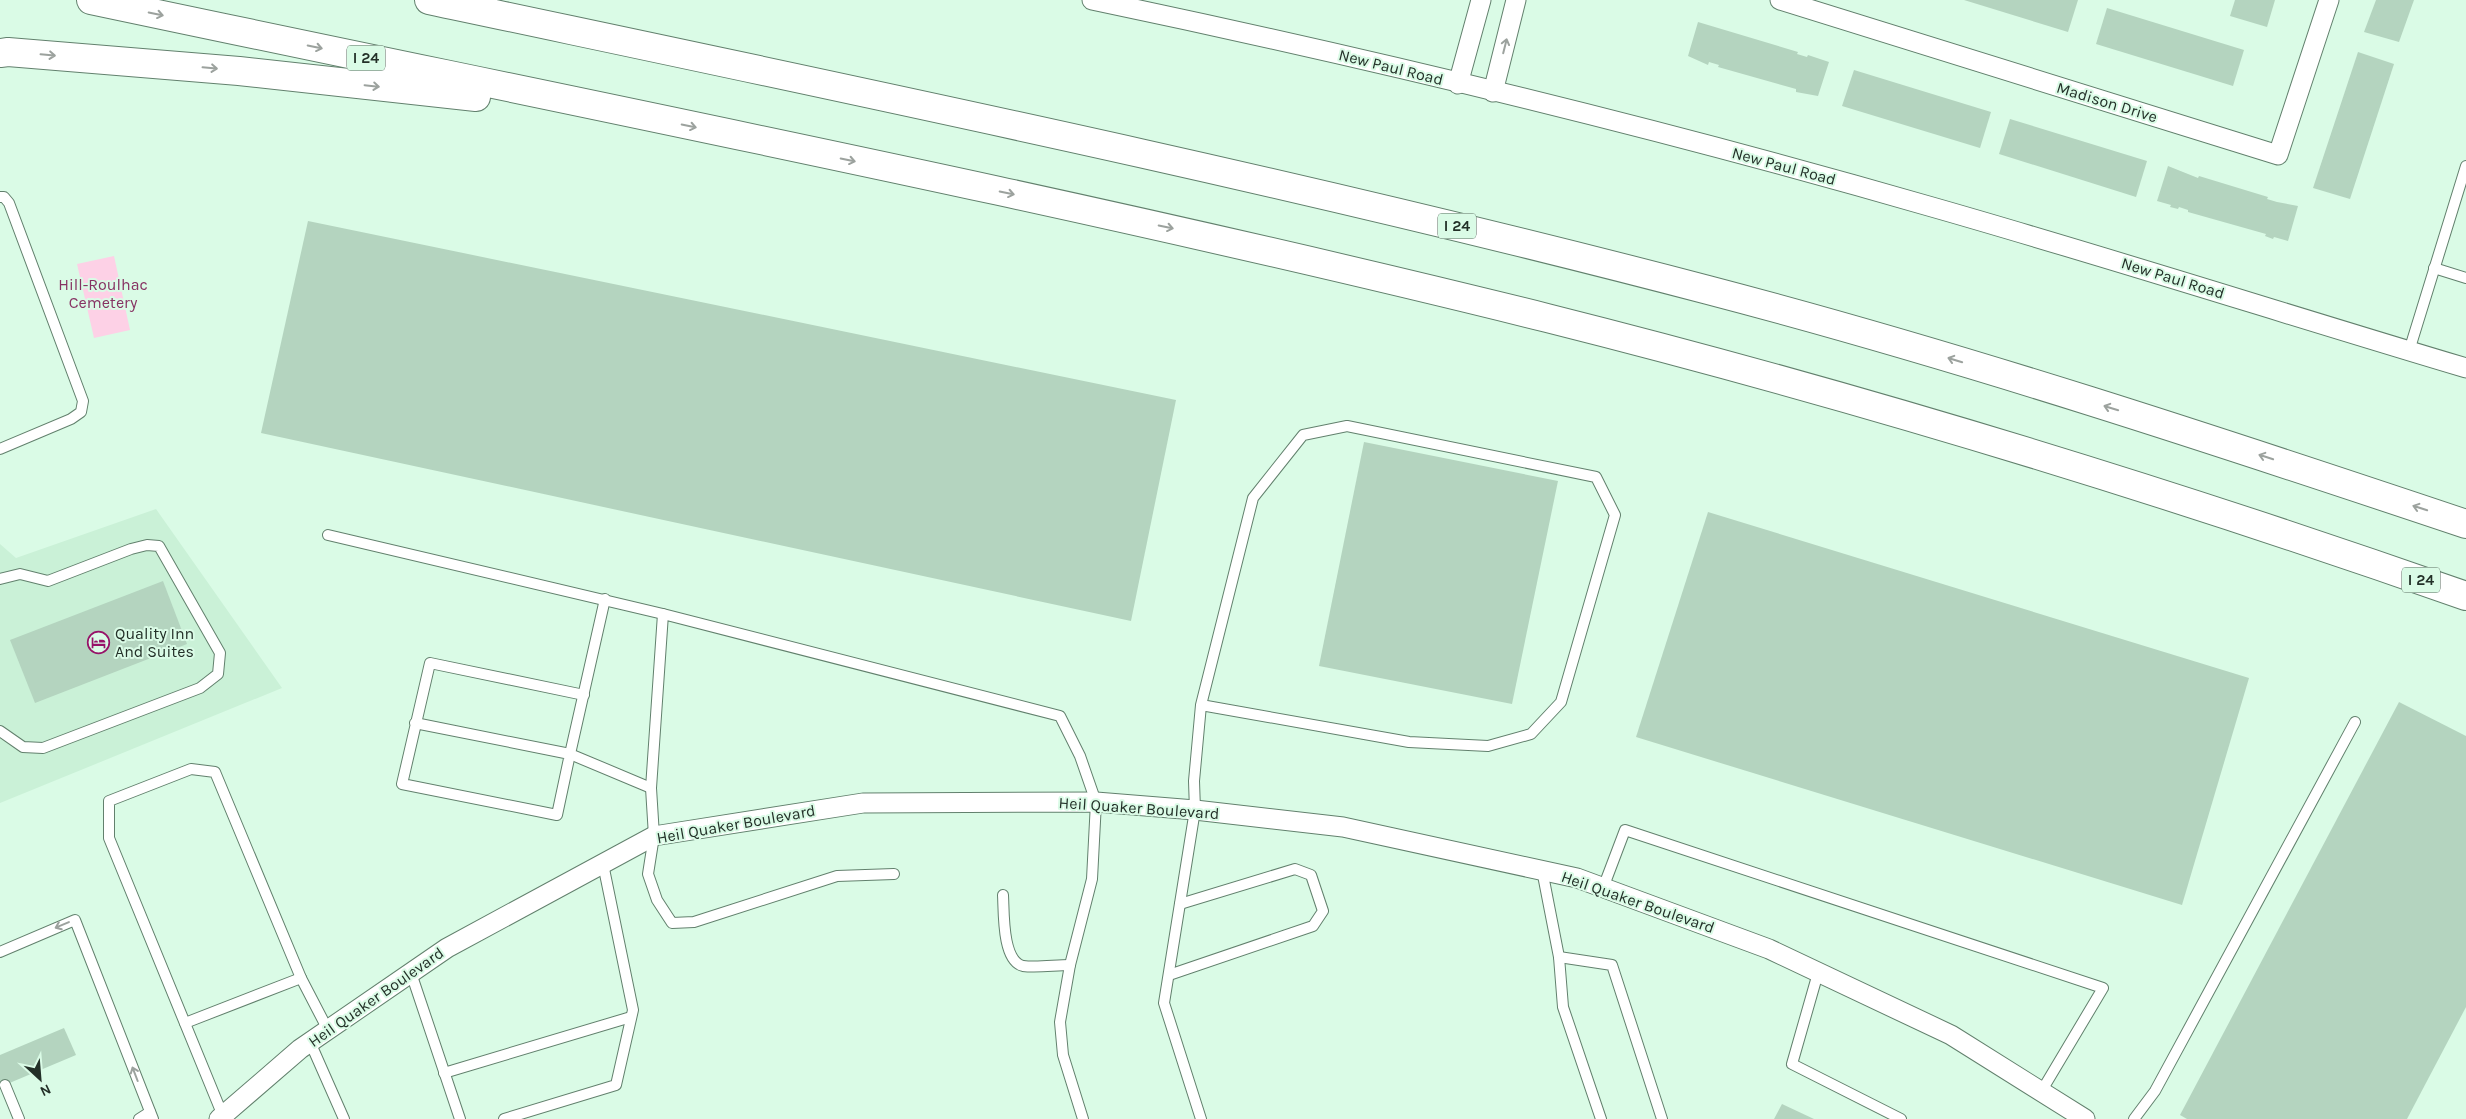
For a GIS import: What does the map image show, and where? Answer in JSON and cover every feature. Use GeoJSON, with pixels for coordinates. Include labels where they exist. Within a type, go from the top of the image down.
{"type":"FeatureCollection","features":[{"type":"Feature","properties":{"kind":"highway","name":"I 24"},"geometry":{"type":"LineString","coordinates":[[91,0],[1172,228],[1560,322],[1943,426],[2203,508],[2466,596]]}},
{"type":"Feature","properties":{"kind":"highway","name":"I 24"},"geometry":{"type":"LineString","coordinates":[[429,0],[1092,141],[1358,201],[1703,288],[1949,358],[2256,454],[2466,524]]}},
{"type":"Feature","properties":{"kind":"highway"},"geometry":{"type":"LineString","coordinates":[[0,53],[8,52],[239,70],[641,116]]}},
{"type":"Feature","properties":{"kind":"street","name":"New Paul Road"},"geometry":{"type":"LineString","coordinates":[[1092,0],[1258,35],[1686,140],[1930,206],[2466,368]]}},
{"type":"Feature","properties":{"kind":"street"},"geometry":{"type":"LineString","coordinates":[[1458,84],[1481,0]]}},
{"type":"Feature","properties":{"kind":"street"},"geometry":{"type":"LineString","coordinates":[[1493,92],[1515,0]]}},
{"type":"Feature","properties":{"kind":"street","name":"Madison Drive"},"geometry":{"type":"LineString","coordinates":[[1780,0],[2278,155],[2329,0]]}},
{"type":"Feature","properties":{"kind":"street","name":"Heil Quaker Boulevard"},"geometry":{"type":"LineString","coordinates":[[221,1117],[310,1042],[447,948],[654,836],[863,803],[1096,802],[1195,810],[1343,827],[1577,878],[1769,949],[1951,1035],[2085,1119]]}},
{"type":"Feature","properties":{"kind":"lane"},"geometry":{"type":"LineString","coordinates":[[2409,350],[2466,166]]}},
{"type":"Feature","properties":{"kind":"lane"},"geometry":{"type":"LineString","coordinates":[[0,197],[4,197],[9,203],[83,400],[81,412],[71,419],[0,450]]}},
{"type":"Feature","properties":{"kind":"lane"},"geometry":{"type":"LineString","coordinates":[[2434,268],[2466,278]]}},
{"type":"Feature","properties":{"kind":"lane"},"geometry":{"type":"LineString","coordinates":[[1201,705],[1409,742],[1488,746],[1531,734],[1561,702],[1615,515],[1596,477],[1347,426],[1303,435],[1253,498],[1201,705],[1194,781],[1195,810],[1164,1003],[1201,1119]]}},
{"type":"Feature","properties":{"kind":"lane"},"geometry":{"type":"LineString","coordinates":[[328,535],[606,599],[1060,716],[1080,756],[1096,802],[1092,879],[1070,965],[1060,1022],[1063,1055],[1083,1119]]}},
{"type":"Feature","properties":{"kind":"lane"},"geometry":{"type":"LineString","coordinates":[[0,579],[20,574],[48,581],[131,549],[147,545],[159,546],[220,653],[218,674],[200,688],[44,748],[23,747],[0,731]]}},
{"type":"Feature","properties":{"kind":"lane"},"geometry":{"type":"LineString","coordinates":[[584,695],[430,663],[402,784],[557,816],[606,599]]}},
{"type":"Feature","properties":{"kind":"lane"},"geometry":{"type":"LineString","coordinates":[[663,614],[651,788],[654,836],[648,874],[657,900],[672,923],[694,922],[837,876],[894,874]]}},
{"type":"Feature","properties":{"kind":"lane"},"geometry":{"type":"LineString","coordinates":[[2134,1119],[2155,1091],[2355,722]]}},
{"type":"Feature","properties":{"kind":"lane"},"geometry":{"type":"LineString","coordinates":[[415,723],[570,754],[651,788]]}},
{"type":"Feature","properties":{"kind":"lane"},"geometry":{"type":"LineString","coordinates":[[221,1117],[185,1023],[109,838],[109,801],[191,769],[216,772],[301,978],[328,1030]]}},
{"type":"Feature","properties":{"kind":"lane"},"geometry":{"type":"LineString","coordinates":[[1603,888],[1625,830],[2103,988],[2041,1092]]}},
{"type":"Feature","properties":{"kind":"lane"},"geometry":{"type":"LineString","coordinates":[[504,1119],[616,1085],[633,1010],[603,864]]}},
{"type":"Feature","properties":{"kind":"lane"},"geometry":{"type":"LineString","coordinates":[[1169,975],[1313,926],[1322,911],[1310,875],[1295,869],[1180,904]]}},
{"type":"Feature","properties":{"kind":"lane"},"geometry":{"type":"LineString","coordinates":[[1542,870],[1559,956],[1563,1007],[1601,1119]]}},
{"type":"Feature","properties":{"kind":"lane"},"geometry":{"type":"LineString","coordinates":[[1003,895],[1010,957],[1022,966],[1070,965]]}},
{"type":"Feature","properties":{"kind":"lane"},"geometry":{"type":"LineString","coordinates":[[0,952],[76,920],[152,1116],[140,1119]]}},
{"type":"Feature","properties":{"kind":"lane"},"geometry":{"type":"LineString","coordinates":[[1559,956],[1612,965],[1662,1119]]}},
{"type":"Feature","properties":{"kind":"lane"},"geometry":{"type":"LineString","coordinates":[[411,973],[460,1119]]}},
{"type":"Feature","properties":{"kind":"lane"},"geometry":{"type":"LineString","coordinates":[[1818,973],[1792,1064],[1901,1119]]}},
{"type":"Feature","properties":{"kind":"lane"},"geometry":{"type":"LineString","coordinates":[[185,1023],[301,978]]}},
{"type":"Feature","properties":{"kind":"lane"},"geometry":{"type":"LineString","coordinates":[[444,1073],[632,1017]]}},
{"type":"Feature","properties":{"kind":"lane"},"geometry":{"type":"LineString","coordinates":[[310,1042],[344,1119]]}},
{"type":"Feature","properties":{"kind":"lane"},"geometry":{"type":"LineString","coordinates":[[5,1085],[19,1119]]}},
{"type":"Feature","properties":{"kind":"shaded area"},"geometry":{"type":"Polygon","coordinates":[[[156,509],[282,688],[0,803],[0,544],[16,558],[156,509]]]}},
{"type":"Feature","properties":{"kind":"green space","name":"Hill-Roulhac Cemetery"},"geometry":{"type":"Polygon","coordinates":[[[114,256],[130,330],[94,338],[77,264],[114,256]]]}},
{"type":"Feature","properties":{"kind":"building"},"geometry":{"type":"Polygon","coordinates":[[[1964,0],[2078,0],[2068,32],[1964,0]]]}},
{"type":"Feature","properties":{"kind":"building"},"geometry":{"type":"Polygon","coordinates":[[[2235,0],[2275,0],[2267,27],[2230,16],[2235,0]]]}},
{"type":"Feature","properties":{"kind":"building"},"geometry":{"type":"Polygon","coordinates":[[[2376,0],[2414,0],[2399,42],[2364,32],[2376,0]]]}},
{"type":"Feature","properties":{"kind":"building"},"geometry":{"type":"Polygon","coordinates":[[[2107,8],[2244,50],[2233,86],[2096,44],[2107,8]]]}},
{"type":"Feature","properties":{"kind":"building"},"geometry":{"type":"Polygon","coordinates":[[[1698,22],[1798,52],[1797,54],[1807,57],[1808,55],[1829,62],[1818,96],[1796,92],[1796,89],[1718,67],[1719,65],[1709,62],[1708,65],[1688,56],[1698,22]]]}},
{"type":"Feature","properties":{"kind":"building"},"geometry":{"type":"Polygon","coordinates":[[[2358,52],[2394,64],[2350,199],[2313,188],[2358,52]]]}},
{"type":"Feature","properties":{"kind":"building"},"geometry":{"type":"Polygon","coordinates":[[[1854,70],[1991,112],[1980,148],[1842,106],[1854,70]]]}},
{"type":"Feature","properties":{"kind":"building"},"geometry":{"type":"Polygon","coordinates":[[[2010,119],[2147,161],[2136,197],[1999,154],[2010,119]]]}},
{"type":"Feature","properties":{"kind":"building"},"geometry":{"type":"Polygon","coordinates":[[[2168,166],[2198,178],[2199,176],[2268,197],[2267,199],[2298,206],[2288,241],[2274,237],[2273,239],[2265,236],[2266,234],[2188,212],[2188,210],[2179,207],[2178,209],[2170,207],[2171,205],[2157,201],[2168,166]]]}},
{"type":"Feature","properties":{"kind":"building"},"geometry":{"type":"Polygon","coordinates":[[[308,221],[1176,400],[1131,621],[261,433],[308,221]]]}},
{"type":"Feature","properties":{"kind":"building"},"geometry":{"type":"Polygon","coordinates":[[[1364,442],[1558,481],[1512,704],[1319,666],[1364,442]]]}},
{"type":"Feature","properties":{"kind":"building"},"geometry":{"type":"Polygon","coordinates":[[[1708,512],[2249,678],[2182,905],[1636,737],[1708,512]]]}},
{"type":"Feature","properties":{"kind":"building","name":"Quality Inn And Suites"},"geometry":{"type":"Polygon","coordinates":[[[163,581],[187,644],[35,703],[10,640],[163,581]]]}},
{"type":"Feature","properties":{"kind":"building"},"geometry":{"type":"Polygon","coordinates":[[[2399,702],[2466,736],[2466,1007],[2407,1119],[2187,1119],[2180,1115],[2399,702]]]}},
{"type":"Feature","properties":{"kind":"building"},"geometry":{"type":"Polygon","coordinates":[[[64,1028],[76,1055],[0,1087],[0,1055],[64,1028]]]}},
{"type":"Feature","properties":{"kind":"building"},"geometry":{"type":"Polygon","coordinates":[[[1782,1104],[1814,1119],[1774,1119],[1782,1104]]]}},
{"type":"Feature","properties":{"kind":"place","name":"Quality Inn And Suites"},"geometry":{"type":"Point","coordinates":[99,642]}}]}
